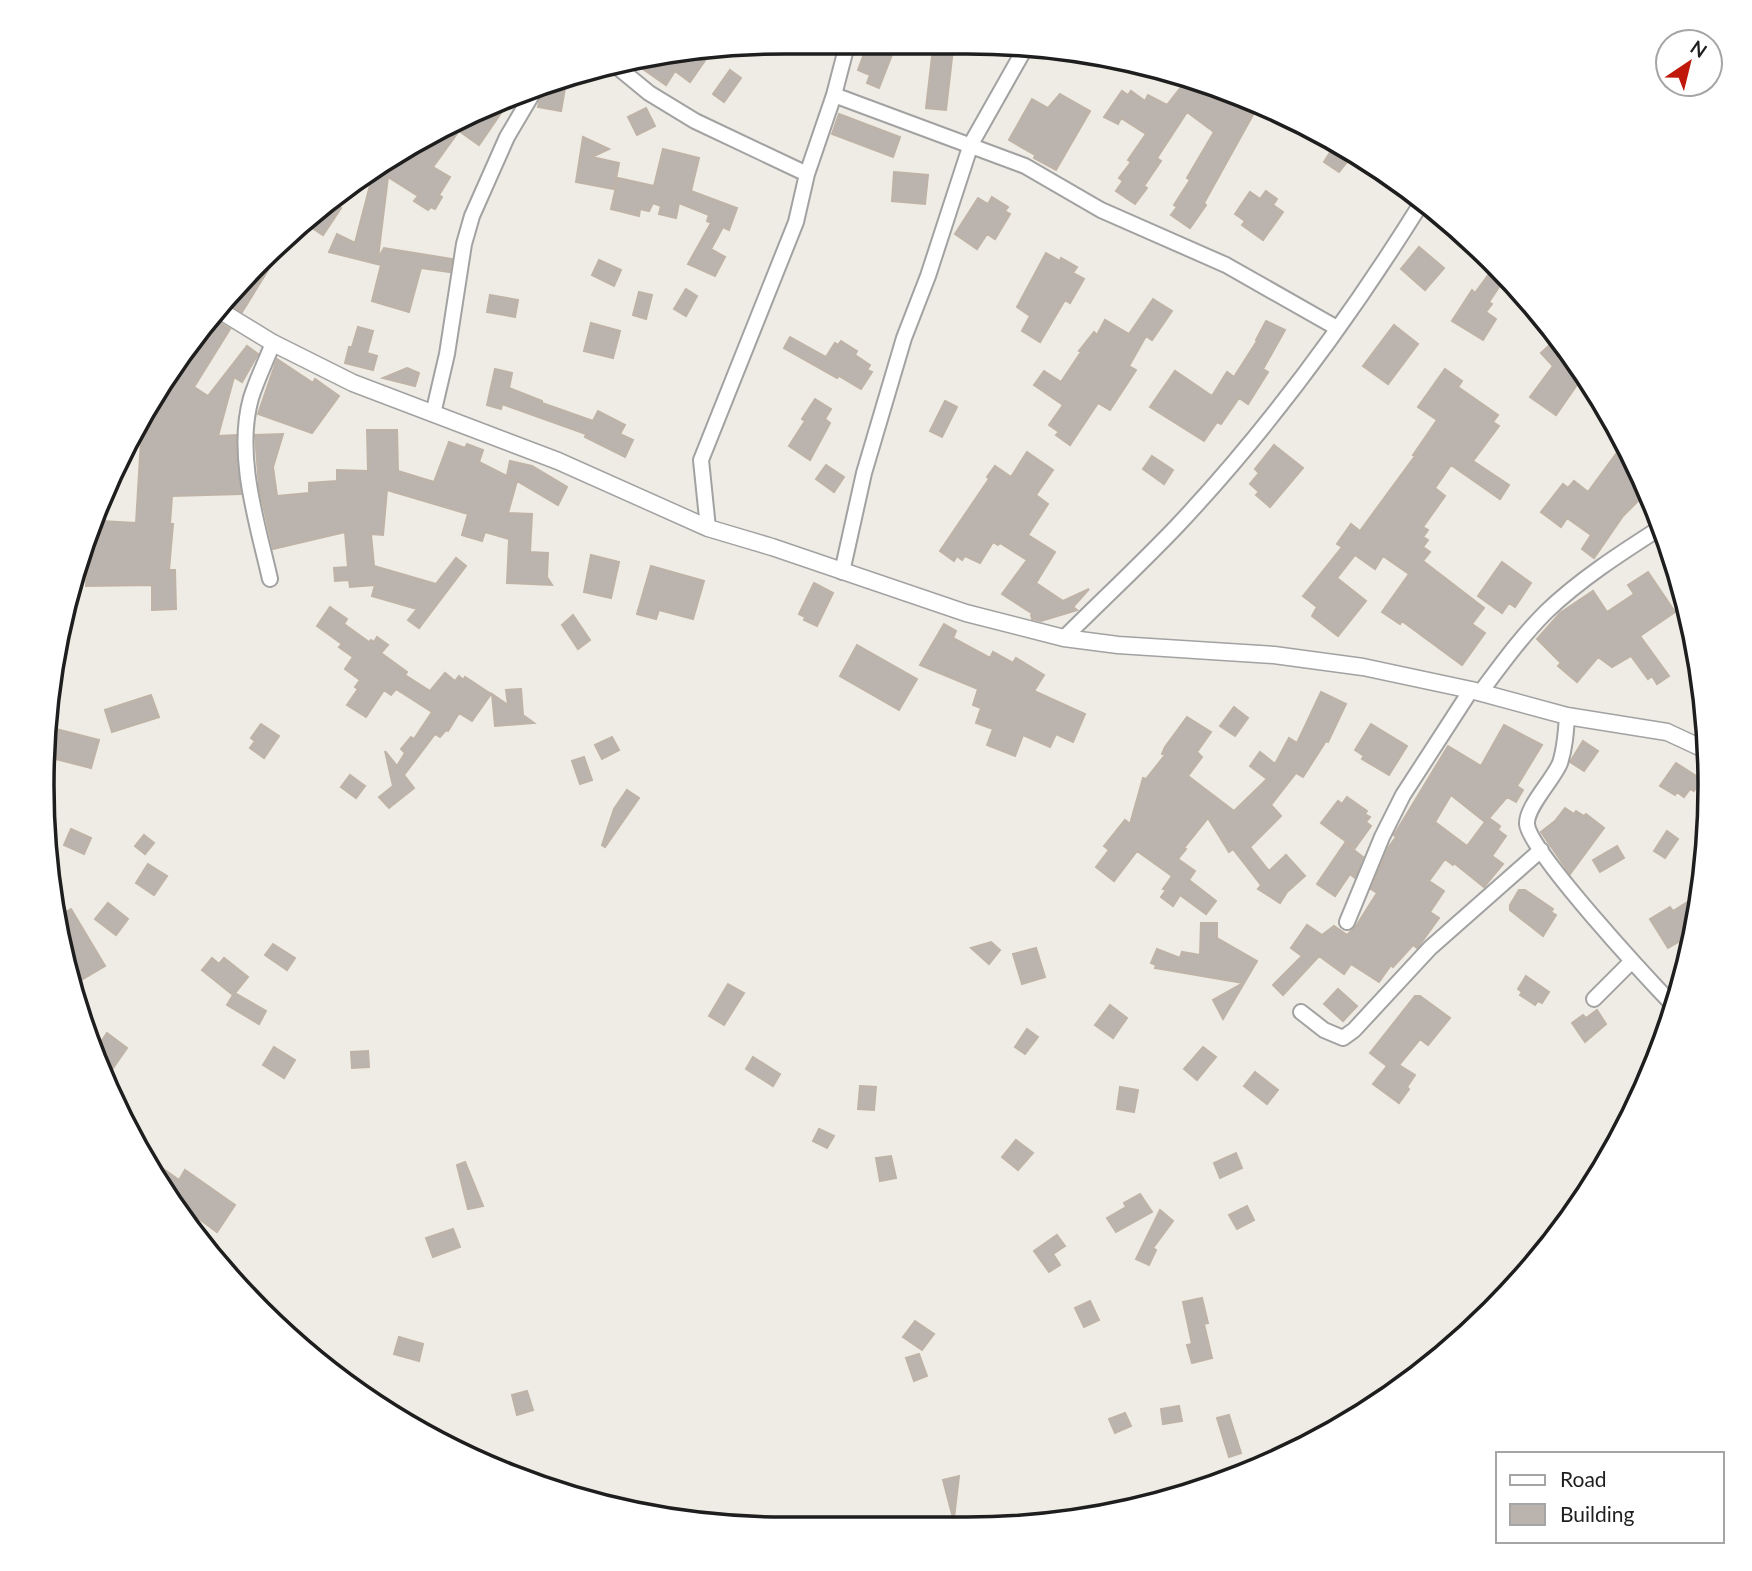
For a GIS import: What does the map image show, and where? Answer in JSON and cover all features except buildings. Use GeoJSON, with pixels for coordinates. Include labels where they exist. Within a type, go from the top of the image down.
{"type":"FeatureCollection","features":[{"type":"Feature","properties":{"kind":"street"},"geometry":{"type":"LineString","coordinates":[[708,528],[701,460],[796,222],[807,174],[834,95],[845,54]]}},
{"type":"Feature","properties":{"kind":"street"},"geometry":{"type":"LineString","coordinates":[[842,572],[864,473],[904,338],[928,276],[971,144],[1020,57]]}},
{"type":"Feature","properties":{"kind":"street"},"geometry":{"type":"LineString","coordinates":[[624,72],[649,93],[695,121],[807,174]]}},
{"type":"Feature","properties":{"kind":"street"},"geometry":{"type":"LineString","coordinates":[[834,95],[1026,166],[1101,210],[1226,265],[1337,328]]}},
{"type":"Feature","properties":{"kind":"street"},"geometry":{"type":"LineString","coordinates":[[433,414],[447,354],[464,244],[472,216],[507,137],[528,102]]}},
{"type":"Feature","properties":{"kind":"street"},"geometry":{"type":"LineString","coordinates":[[1064,638],[1178,525],[1305,374],[1417,209]]}},
{"type":"Feature","properties":{"kind":"street"},"geometry":{"type":"LineString","coordinates":[[226,314],[353,383],[558,461],[708,528],[966,613],[1064,638],[1118,645],[1274,655],[1363,667],[1476,691],[1567,716],[1667,732],[1696,746]]}},
{"type":"Feature","properties":{"kind":"street"},"geometry":{"type":"LineString","coordinates":[[270,579],[249,486],[246,449],[251,399],[273,342]]}},
{"type":"Feature","properties":{"kind":"street"},"geometry":{"type":"LineString","coordinates":[[1347,922],[1382,836],[1403,795],[1476,691],[1546,612],[1568,593],[1653,533]]}},
{"type":"Feature","properties":{"kind":"street"},"geometry":{"type":"LineString","coordinates":[[1567,716],[1565,747],[1559,766],[1529,813],[1526,822],[1528,831],[1602,928],[1666,998]]}},
{"type":"Feature","properties":{"kind":"street"},"geometry":{"type":"LineString","coordinates":[[1301,1012],[1324,1030],[1343,1038],[1354,1030],[1430,948],[1541,850]]}},
{"type":"Feature","properties":{"kind":"street"},"geometry":{"type":"LineString","coordinates":[[1594,999],[1632,961]]}}]}
